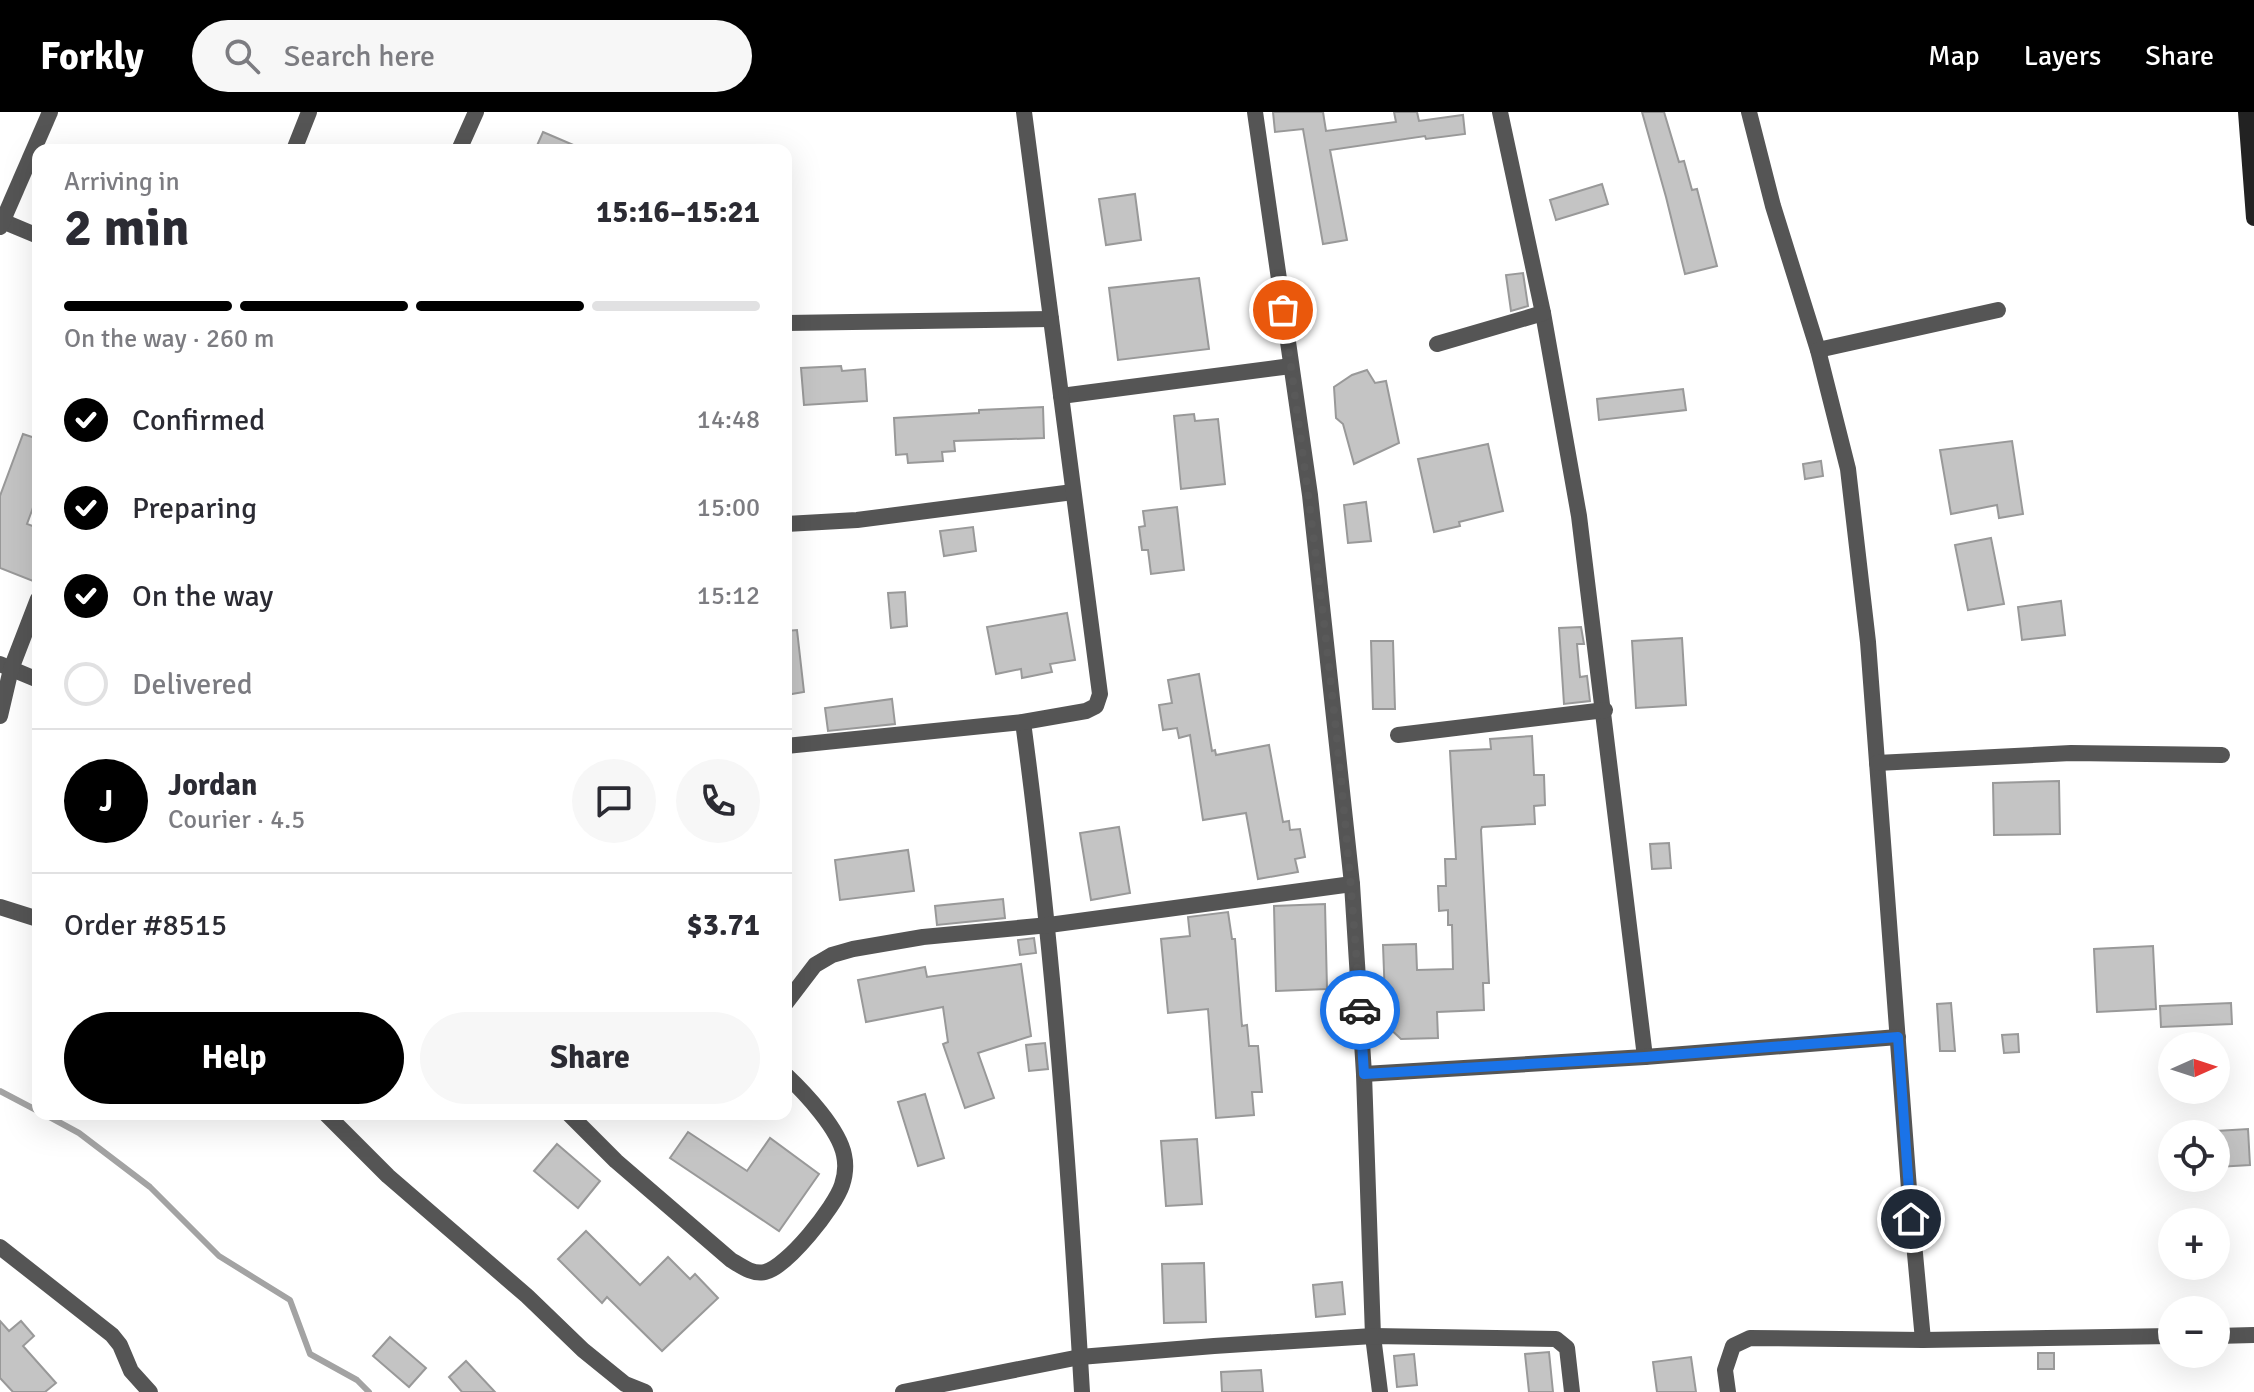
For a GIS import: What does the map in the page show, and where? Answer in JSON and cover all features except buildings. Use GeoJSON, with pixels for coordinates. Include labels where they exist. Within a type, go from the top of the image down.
{"type":"FeatureCollection","features":[{"type":"Feature","properties":{"kind":"street"},"geometry":{"type":"LineString","coordinates":[[36,144],[50,112]]}},
{"type":"Feature","properties":{"kind":"street"},"geometry":{"type":"LineString","coordinates":[[296,144],[309,112]]}},
{"type":"Feature","properties":{"kind":"street"},"geometry":{"type":"LineString","coordinates":[[462,144],[476,112]]}},
{"type":"Feature","properties":{"kind":"street"},"geometry":{"type":"LineString","coordinates":[[792,745],[1023,722],[1086,711],[1096,706],[1100,694],[1024,112]]}},
{"type":"Feature","properties":{"kind":"street"},"geometry":{"type":"LineString","coordinates":[[1255,112],[1310,495],[1352,884],[1364,1074],[1373,1336],[1380,1392]]}},
{"type":"Feature","properties":{"kind":"street"},"geometry":{"type":"LineString","coordinates":[[1500,112],[1543,313],[1579,516],[1645,1057]]}},
{"type":"Feature","properties":{"kind":"street"},"geometry":{"type":"LineString","coordinates":[[1749,112],[1769,192],[1818,350],[1848,469],[1868,642],[1923,1340]]}},
{"type":"Feature","properties":{"kind":"street"},"geometry":{"type":"LineString","coordinates":[[2246,112],[2254,218]]}},
{"type":"Feature","properties":{"kind":"street"},"geometry":{"type":"LineString","coordinates":[[32,153],[1,223],[32,234]]}},
{"type":"Feature","properties":{"kind":"street"},"geometry":{"type":"LineString","coordinates":[[1818,350],[1998,310]]}},
{"type":"Feature","properties":{"kind":"street"},"geometry":{"type":"LineString","coordinates":[[1437,344],[1543,313]]}},
{"type":"Feature","properties":{"kind":"street"},"geometry":{"type":"LineString","coordinates":[[792,323],[1051,319]]}},
{"type":"Feature","properties":{"kind":"street"},"geometry":{"type":"LineString","coordinates":[[1061,396],[1291,366]]}},
{"type":"Feature","properties":{"kind":"street"},"geometry":{"type":"LineString","coordinates":[[792,524],[857,520],[1073,492]]}},
{"type":"Feature","properties":{"kind":"street"},"geometry":{"type":"LineString","coordinates":[[0,716],[5,666],[32,611]]}},
{"type":"Feature","properties":{"kind":"street"},"geometry":{"type":"LineString","coordinates":[[5,666],[32,677]]}},
{"type":"Feature","properties":{"kind":"street"},"geometry":{"type":"LineString","coordinates":[[1398,735],[1605,710]]}},
{"type":"Feature","properties":{"kind":"street"},"geometry":{"type":"LineString","coordinates":[[1023,722],[1049,925],[1082,1392]]}},
{"type":"Feature","properties":{"kind":"street"},"geometry":{"type":"LineString","coordinates":[[1877,763],[2071,753],[2222,755]]}},
{"type":"Feature","properties":{"kind":"street"},"geometry":{"type":"LineString","coordinates":[[792,995],[815,965],[832,955],[853,949],[923,937],[1049,925],[1352,884]]}},
{"type":"Feature","properties":{"kind":"street"},"geometry":{"type":"LineString","coordinates":[[0,907],[32,917]]}},
{"type":"Feature","properties":{"kind":"street"},"geometry":{"type":"LineString","coordinates":[[1364,1074],[1645,1057],[1898,1037]]}},
{"type":"Feature","properties":{"kind":"street"},"geometry":{"type":"LineString","coordinates":[[575,1120],[616,1161],[731,1260],[751,1272],[767,1272],[789,1256],[822,1221],[836,1201],[845,1170],[845,1158],[837,1135],[792,1082]]}},
{"type":"Feature","properties":{"kind":"street"},"geometry":{"type":"LineString","coordinates":[[332,1120],[388,1176],[527,1296],[583,1350],[625,1384],[645,1392]]}},
{"type":"Feature","properties":{"kind":"street"},"geometry":{"type":"LineString","coordinates":[[0,1247],[112,1335],[120,1345],[131,1371],[150,1392]]}},
{"type":"Feature","properties":{"kind":"street"},"geometry":{"type":"LineString","coordinates":[[2230,1336],[2254,1335]]}},
{"type":"Feature","properties":{"kind":"street"},"geometry":{"type":"LineString","coordinates":[[903,1392],[1080,1357],[1373,1336],[1556,1339],[1567,1348],[1572,1392]]}},
{"type":"Feature","properties":{"kind":"street"},"geometry":{"type":"LineString","coordinates":[[1728,1392],[1725,1370],[1733,1346],[1750,1338],[1923,1340],[2158,1336]]}},
{"type":"Feature","properties":{"kind":"waterway"},"geometry":{"type":"LineString","coordinates":[[0,1091],[32,1108]]}},
{"type":"Feature","properties":{"kind":"waterway"},"geometry":{"type":"LineString","coordinates":[[55,1120],[79,1133],[150,1187],[219,1256],[290,1300],[310,1354],[357,1380],[369,1392]]}},
{"type":"Feature","properties":{"kind":"way so far"},"geometry":{"type":"LineString","coordinates":[[1283,310],[1310,495],[1340,759],[1360,1010]]}},
{"type":"Feature","properties":{"kind":"route"},"geometry":{"type":"LineString","coordinates":[[1360,1010],[1364,1074],[1645,1057],[1898,1037],[1911,1219]]}}]}
